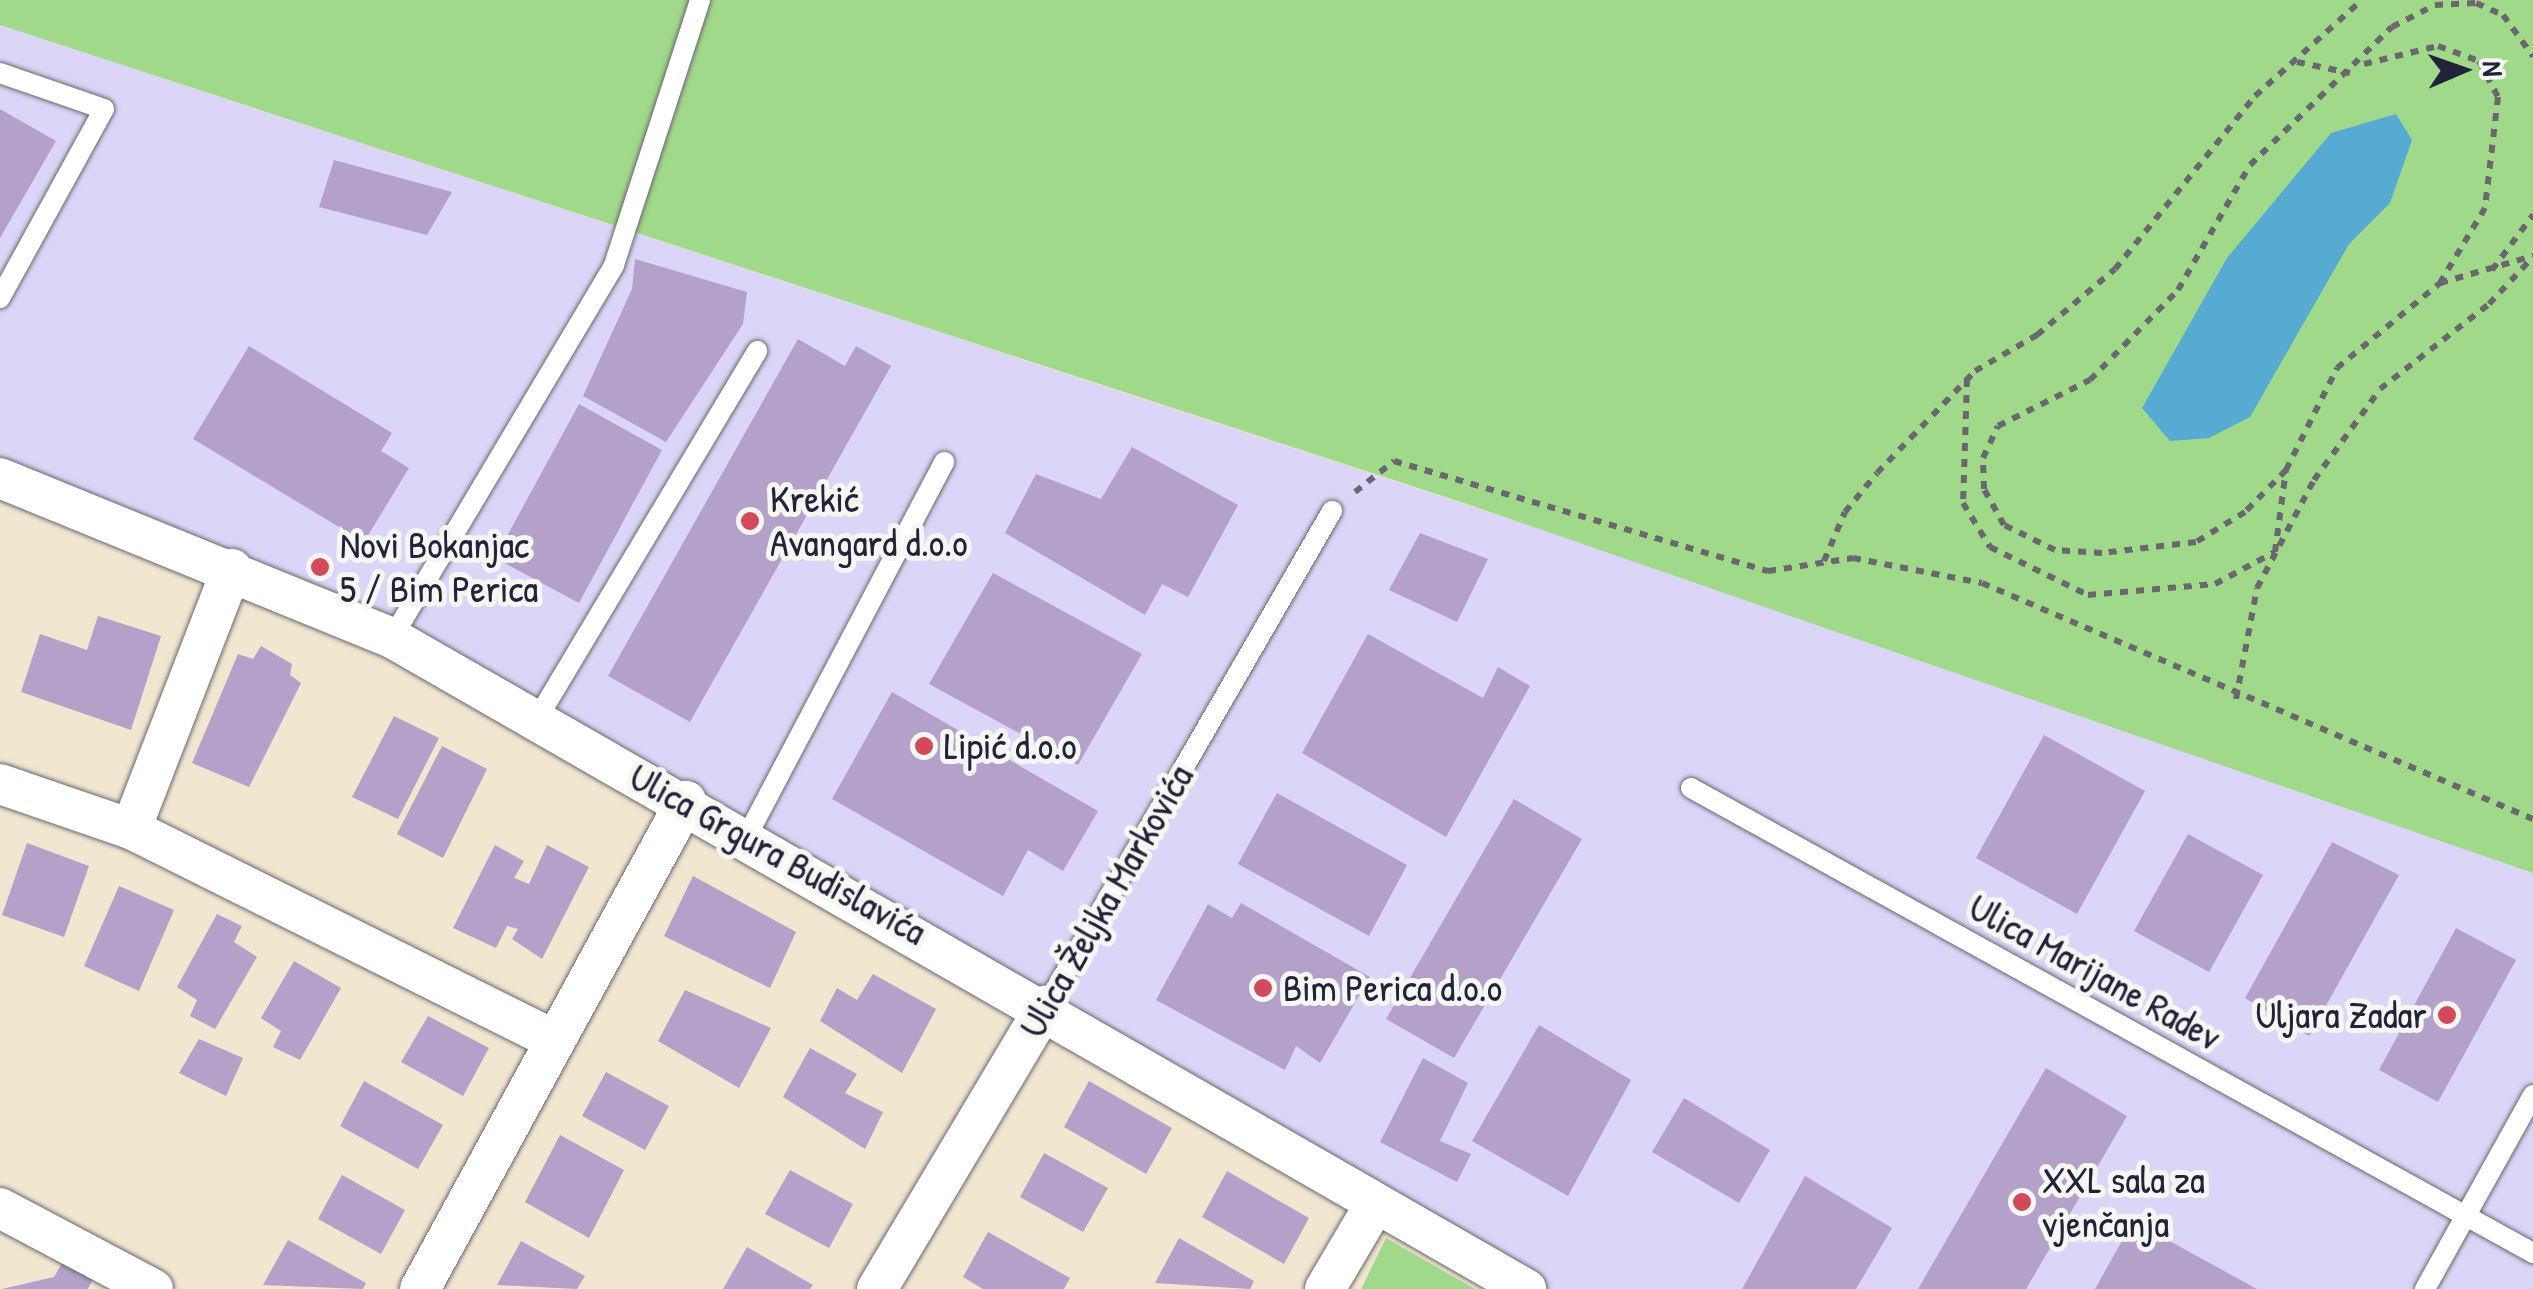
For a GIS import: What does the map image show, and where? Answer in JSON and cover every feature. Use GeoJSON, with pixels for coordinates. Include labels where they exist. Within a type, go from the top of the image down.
{"type":"FeatureCollection","features":[{"type":"Feature","properties":{"kind":"street","name":"Ulica Grgura Budislavića"},"geometry":{"type":"LineString","coordinates":[[0,478],[232,569],[392,638],[1046,1006],[1375,1204],[1526,1289]]}},
{"type":"Feature","properties":{"kind":"street"},"geometry":{"type":"LineString","coordinates":[[131,830],[232,569]]}},
{"type":"Feature","properties":{"kind":"street"},"geometry":{"type":"LineString","coordinates":[[0,784],[131,830],[552,1039]]}},
{"type":"Feature","properties":{"kind":"street"},"geometry":{"type":"LineString","coordinates":[[420,1289],[552,1039],[686,801]]}},
{"type":"Feature","properties":{"kind":"street","name":"Ulica Željka Markovića"},"geometry":{"type":"LineString","coordinates":[[876,1289],[1046,1006]]}},
{"type":"Feature","properties":{"kind":"street"},"geometry":{"type":"LineString","coordinates":[[1325,1289],[1375,1204]]}},
{"type":"Feature","properties":{"kind":"street"},"geometry":{"type":"LineString","coordinates":[[0,1208],[153,1289]]}},
{"type":"Feature","properties":{"kind":"lane"},"geometry":{"type":"LineString","coordinates":[[392,638],[614,265],[700,0]]}},
{"type":"Feature","properties":{"kind":"lane"},"geometry":{"type":"LineString","coordinates":[[0,73],[104,109],[0,298]]}},
{"type":"Feature","properties":{"kind":"lane"},"geometry":{"type":"LineString","coordinates":[[537,719],[756,351]]}},
{"type":"Feature","properties":{"kind":"lane"},"geometry":{"type":"LineString","coordinates":[[747,836],[944,462]]}},
{"type":"Feature","properties":{"kind":"lane","name":"Ulica Željka Markovića"},"geometry":{"type":"LineString","coordinates":[[1046,1006],[1332,510]]}},
{"type":"Feature","properties":{"kind":"lane","name":"Ulica Marijane Radev"},"geometry":{"type":"LineString","coordinates":[[1691,788],[2533,1253]]}},
{"type":"Feature","properties":{"kind":"lane"},"geometry":{"type":"LineString","coordinates":[[2425,1289],[2533,1095]]}},
{"type":"Feature","properties":{"kind":"path"},"geometry":{"type":"LineString","coordinates":[[1824,562],[1845,512],[1968,379],[2114,269],[2255,96],[2362,0]]}},
{"type":"Feature","properties":{"kind":"path"},"geometry":{"type":"LineString","coordinates":[[2363,64],[2438,46],[2479,60],[2498,97],[2485,208],[2440,282],[2337,368],[2286,470],[2246,512],[2196,542],[2086,552],[2055,550],[2004,525],[1984,489],[1982,458],[1998,426],[2090,380],[2178,290],[2250,164],[2363,64],[2392,27],[2435,5],[2476,2],[2503,15],[2533,56]]}},
{"type":"Feature","properties":{"kind":"path"},"geometry":{"type":"LineString","coordinates":[[2297,62],[2351,73]]}},
{"type":"Feature","properties":{"kind":"path"},"geometry":{"type":"LineString","coordinates":[[2492,272],[2533,215]]}},
{"type":"Feature","properties":{"kind":"path"},"geometry":{"type":"LineString","coordinates":[[2440,282],[2492,272],[2533,256]]}},
{"type":"Feature","properties":{"kind":"path"},"geometry":{"type":"LineString","coordinates":[[2236,699],[2256,588],[2380,389],[2490,304],[2533,256]]}},
{"type":"Feature","properties":{"kind":"path"},"geometry":{"type":"LineString","coordinates":[[1968,379],[1963,502],[1990,547],[2088,595],[2216,584],[2276,552]]}},
{"type":"Feature","properties":{"kind":"path"},"geometry":{"type":"LineString","coordinates":[[1332,510],[1394,461],[1768,571],[1853,558],[1982,583],[2236,699],[2533,819]]}},
{"type":"Feature","properties":{"kind":"path"},"geometry":{"type":"LineString","coordinates":[[2276,552],[2286,470]]}},
{"type":"Feature","properties":{"kind":"shaded area"},"geometry":{"type":"Polygon","coordinates":[[[0,25],[2103,713],[2533,841],[2533,1289],[1526,1289],[392,638],[0,478],[0,25]]]}},
{"type":"Feature","properties":{"kind":"green space"},"geometry":{"type":"Polygon","coordinates":[[[0,0],[2533,0],[2533,873],[1467,504],[0,25],[0,0]]]}},
{"type":"Feature","properties":{"kind":"green space"},"geometry":{"type":"Polygon","coordinates":[[[1386,1238],[1475,1289],[1361,1289],[1386,1238]]]}},
{"type":"Feature","properties":{"kind":"water"},"geometry":{"type":"Polygon","coordinates":[[[2396,114],[2412,140],[2390,203],[2349,244],[2250,417],[2209,438],[2170,441],[2142,408],[2227,258],[2331,133],[2396,114]]]}},
{"type":"Feature","properties":{"kind":"building"},"geometry":{"type":"Polygon","coordinates":[[[0,109],[56,141],[0,238],[0,109]]]}},
{"type":"Feature","properties":{"kind":"building"},"geometry":{"type":"Polygon","coordinates":[[[334,160],[452,192],[427,235],[319,207],[334,160]]]}},
{"type":"Feature","properties":{"kind":"building"},"geometry":{"type":"Polygon","coordinates":[[[635,259],[747,292],[743,324],[666,442],[583,396],[632,289],[635,259]]]}},
{"type":"Feature","properties":{"kind":"building","name":"Krekić Avangard d.o.o"},"geometry":{"type":"Polygon","coordinates":[[[798,339],[845,366],[856,346],[891,366],[690,722],[608,676],[798,339]]]}},
{"type":"Feature","properties":{"kind":"building"},"geometry":{"type":"Polygon","coordinates":[[[249,346],[392,433],[381,451],[409,468],[364,542],[193,439],[249,346]]]}},
{"type":"Feature","properties":{"kind":"building"},"geometry":{"type":"Polygon","coordinates":[[[579,404],[662,450],[579,603],[495,558],[579,404]]]}},
{"type":"Feature","properties":{"kind":"building"},"geometry":{"type":"Polygon","coordinates":[[[1132,447],[1238,505],[1188,597],[1162,584],[1145,615],[1005,533],[1036,474],[1101,499],[1132,447]]]}},
{"type":"Feature","properties":{"kind":"building"},"geometry":{"type":"Polygon","coordinates":[[[1420,533],[1488,559],[1457,622],[1389,590],[1420,533]]]}},
{"type":"Feature","properties":{"kind":"building"},"geometry":{"type":"Polygon","coordinates":[[[993,573],[1142,654],[1078,765],[929,684],[993,573]]]}},
{"type":"Feature","properties":{"kind":"building"},"geometry":{"type":"Polygon","coordinates":[[[98,616],[161,636],[131,730],[21,692],[40,634],[87,650],[98,616]]]}},
{"type":"Feature","properties":{"kind":"building"},"geometry":{"type":"Polygon","coordinates":[[[1368,634],[1483,698],[1498,667],[1530,686],[1446,837],[1302,753],[1368,634]]]}},
{"type":"Feature","properties":{"kind":"building"},"geometry":{"type":"Polygon","coordinates":[[[261,646],[292,664],[290,675],[301,683],[249,787],[192,763],[238,654],[253,659],[261,646]]]}},
{"type":"Feature","properties":{"kind":"building","name":"Lipić d.o.o"},"geometry":{"type":"Polygon","coordinates":[[[892,692],[1098,811],[1063,871],[1028,850],[1003,896],[832,799],[892,692]]]}},
{"type":"Feature","properties":{"kind":"building"},"geometry":{"type":"Polygon","coordinates":[[[394,716],[439,738],[398,819],[352,797],[394,716]]]}},
{"type":"Feature","properties":{"kind":"building"},"geometry":{"type":"Polygon","coordinates":[[[2044,735],[2145,791],[2077,914],[1976,858],[2044,735]]]}},
{"type":"Feature","properties":{"kind":"building"},"geometry":{"type":"Polygon","coordinates":[[[442,746],[487,769],[443,858],[397,834],[442,746]]]}},
{"type":"Feature","properties":{"kind":"building"},"geometry":{"type":"Polygon","coordinates":[[[1277,793],[1407,865],[1369,936],[1238,864],[1277,793]]]}},
{"type":"Feature","properties":{"kind":"building"},"geometry":{"type":"Polygon","coordinates":[[[1514,799],[1582,839],[1454,1058],[1386,1019],[1514,799]]]}},
{"type":"Feature","properties":{"kind":"building"},"geometry":{"type":"Polygon","coordinates":[[[2188,834],[2263,875],[2209,972],[2134,931],[2188,834]]]}},
{"type":"Feature","properties":{"kind":"building"},"geometry":{"type":"Polygon","coordinates":[[[2332,842],[2399,875],[2309,1036],[2245,998],[2332,842]]]}},
{"type":"Feature","properties":{"kind":"building"},"geometry":{"type":"Polygon","coordinates":[[[27,843],[89,866],[64,937],[2,915],[27,843]]]}},
{"type":"Feature","properties":{"kind":"building"},"geometry":{"type":"Polygon","coordinates":[[[495,845],[524,861],[514,878],[529,884],[547,845],[589,867],[542,959],[512,939],[518,929],[507,926],[496,948],[453,928],[495,845]]]}},
{"type":"Feature","properties":{"kind":"building"},"geometry":{"type":"Polygon","coordinates":[[[693,876],[796,932],[770,988],[664,936],[693,876]]]}},
{"type":"Feature","properties":{"kind":"building"},"geometry":{"type":"Polygon","coordinates":[[[119,886],[174,910],[139,991],[84,966],[119,886]]]}},
{"type":"Feature","properties":{"kind":"building","name":"Bim Perica d.o.o"},"geometry":{"type":"Polygon","coordinates":[[[1241,903],[1370,977],[1320,1063],[1296,1046],[1285,1070],[1156,1000],[1208,904],[1232,918],[1241,903]]]}},
{"type":"Feature","properties":{"kind":"building"},"geometry":{"type":"Polygon","coordinates":[[[217,914],[242,926],[234,942],[257,957],[215,1029],[190,1016],[197,1000],[177,987],[217,914]]]}},
{"type":"Feature","properties":{"kind":"building","name":"Uljara Zadar"},"geometry":{"type":"Polygon","coordinates":[[[2456,928],[2516,960],[2438,1102],[2379,1070],[2456,928]]]}},
{"type":"Feature","properties":{"kind":"building"},"geometry":{"type":"Polygon","coordinates":[[[294,961],[341,988],[300,1060],[273,1047],[281,1031],[261,1018],[294,961]]]}},
{"type":"Feature","properties":{"kind":"building"},"geometry":{"type":"Polygon","coordinates":[[[873,974],[936,1009],[902,1073],[820,1021],[837,988],[857,1000],[873,974]]]}},
{"type":"Feature","properties":{"kind":"building"},"geometry":{"type":"Polygon","coordinates":[[[685,990],[771,1028],[739,1088],[658,1041],[685,990]]]}},
{"type":"Feature","properties":{"kind":"building"},"geometry":{"type":"Polygon","coordinates":[[[428,1016],[489,1048],[463,1096],[401,1062],[428,1016]]]}},
{"type":"Feature","properties":{"kind":"building"},"geometry":{"type":"Polygon","coordinates":[[[1539,1025],[1631,1080],[1568,1196],[1472,1141],[1539,1025]]]}},
{"type":"Feature","properties":{"kind":"building"},"geometry":{"type":"Polygon","coordinates":[[[199,1039],[243,1058],[226,1096],[179,1073],[199,1039]]]}},
{"type":"Feature","properties":{"kind":"building"},"geometry":{"type":"Polygon","coordinates":[[[810,1048],[857,1074],[845,1093],[883,1112],[865,1149],[783,1097],[810,1048]]]}},
{"type":"Feature","properties":{"kind":"building"},"geometry":{"type":"Polygon","coordinates":[[[1423,1058],[1468,1083],[1440,1141],[1471,1154],[1457,1182],[1380,1142],[1423,1058]]]}},
{"type":"Feature","properties":{"kind":"building","name":"XXL sala za vjenčanja"},"geometry":{"type":"Polygon","coordinates":[[[2046,1068],[2127,1116],[2026,1289],[1918,1289],[2046,1068]]]}},
{"type":"Feature","properties":{"kind":"building"},"geometry":{"type":"Polygon","coordinates":[[[606,1072],[669,1106],[645,1150],[582,1116],[606,1072]]]}},
{"type":"Feature","properties":{"kind":"building"},"geometry":{"type":"Polygon","coordinates":[[[364,1081],[443,1125],[418,1169],[340,1126],[364,1081]]]}},
{"type":"Feature","properties":{"kind":"building"},"geometry":{"type":"Polygon","coordinates":[[[1089,1081],[1172,1128],[1146,1174],[1064,1127],[1089,1081]]]}},
{"type":"Feature","properties":{"kind":"building"},"geometry":{"type":"Polygon","coordinates":[[[1684,1098],[1770,1150],[1739,1203],[1652,1152],[1684,1098]]]}},
{"type":"Feature","properties":{"kind":"building"},"geometry":{"type":"Polygon","coordinates":[[[560,1135],[624,1170],[589,1238],[525,1202],[560,1135]]]}},
{"type":"Feature","properties":{"kind":"building"},"geometry":{"type":"Polygon","coordinates":[[[1044,1153],[1108,1188],[1083,1232],[1020,1197],[1044,1153]]]}},
{"type":"Feature","properties":{"kind":"building"},"geometry":{"type":"Polygon","coordinates":[[[790,1170],[853,1204],[829,1248],[765,1214],[790,1170]]]}},
{"type":"Feature","properties":{"kind":"building"},"geometry":{"type":"Polygon","coordinates":[[[1227,1171],[1309,1218],[1284,1264],[1202,1217],[1227,1171]]]}},
{"type":"Feature","properties":{"kind":"building"},"geometry":{"type":"Polygon","coordinates":[[[342,1175],[405,1210],[381,1254],[318,1219],[342,1175]]]}},
{"type":"Feature","properties":{"kind":"building"},"geometry":{"type":"Polygon","coordinates":[[[1805,1176],[1892,1228],[1856,1289],[1742,1289],[1805,1176]]]}},
{"type":"Feature","properties":{"kind":"building"},"geometry":{"type":"Polygon","coordinates":[[[2133,1221],[2257,1289],[2095,1289],[2133,1221]]]}},
{"type":"Feature","properties":{"kind":"building"},"geometry":{"type":"Polygon","coordinates":[[[988,1232],[1070,1278],[1064,1289],[983,1289],[963,1277],[988,1232]]]}},
{"type":"Feature","properties":{"kind":"building"},"geometry":{"type":"Polygon","coordinates":[[[1179,1238],[1254,1281],[1250,1289],[1155,1283],[1179,1238]]]}},
{"type":"Feature","properties":{"kind":"building"},"geometry":{"type":"Polygon","coordinates":[[[288,1240],[366,1283],[363,1289],[263,1285],[288,1240]]]}},
{"type":"Feature","properties":{"kind":"building"},"geometry":{"type":"Polygon","coordinates":[[[521,1241],[585,1276],[577,1289],[497,1285],[521,1241]]]}},
{"type":"Feature","properties":{"kind":"building"},"geometry":{"type":"Polygon","coordinates":[[[747,1247],[813,1285],[810,1289],[723,1289],[747,1247]]]}},
{"type":"Feature","properties":{"kind":"building"},"geometry":{"type":"Polygon","coordinates":[[[65,1258],[96,1272],[88,1289],[2,1289],[54,1277],[65,1258]]]}},
{"type":"Feature","properties":{"kind":"place","name":"Krekić Avangard d.o.o"},"geometry":{"type":"Point","coordinates":[750,521]}},
{"type":"Feature","properties":{"kind":"place","name":"Novi Bokanjac 5 / Bim Perica"},"geometry":{"type":"Point","coordinates":[320,567]}},
{"type":"Feature","properties":{"kind":"place","name":"Lipić d.o.o"},"geometry":{"type":"Point","coordinates":[924,746]}},
{"type":"Feature","properties":{"kind":"place","name":"Bim Perica d.o.o"},"geometry":{"type":"Point","coordinates":[1263,988]}},
{"type":"Feature","properties":{"kind":"place","name":"Uljara Zadar"},"geometry":{"type":"Point","coordinates":[2447,1015]}},
{"type":"Feature","properties":{"kind":"place","name":"XXL sala za vjenčanja"},"geometry":{"type":"Point","coordinates":[2022,1202]}}]}
